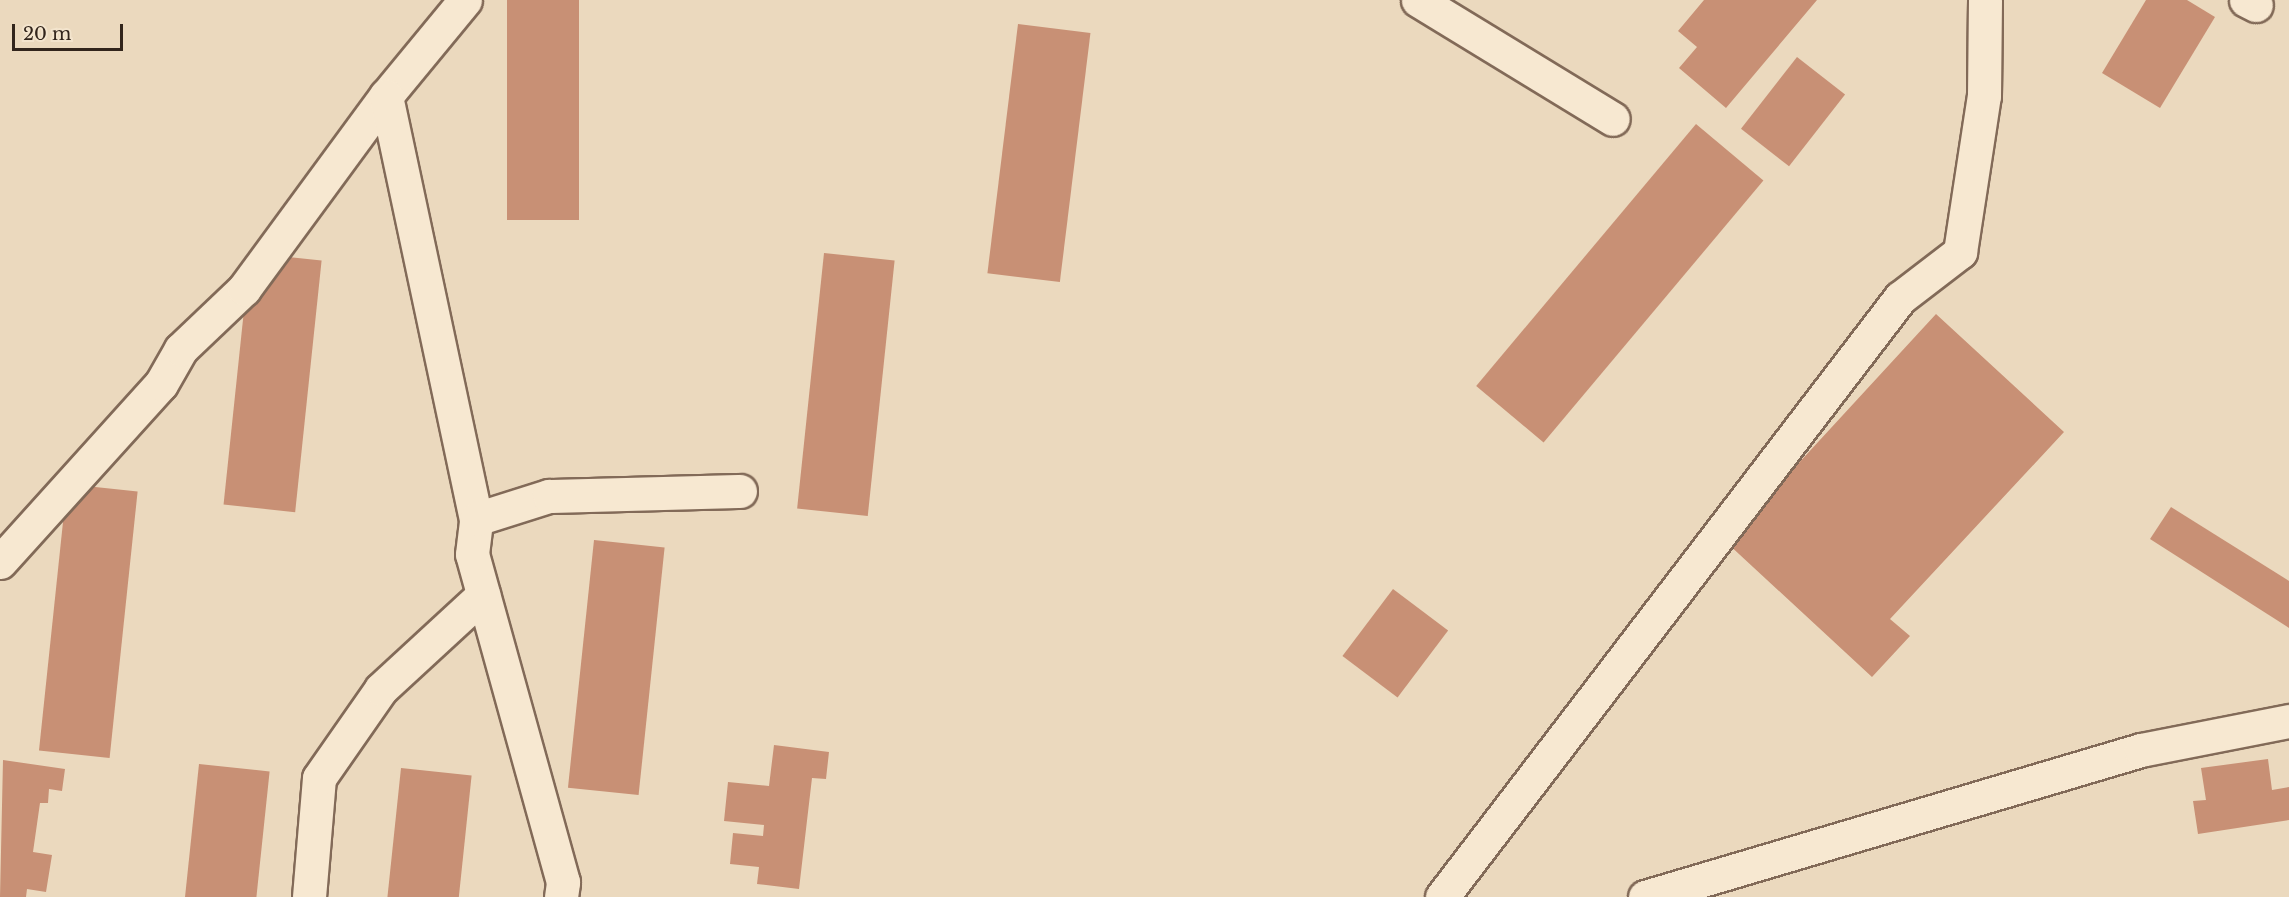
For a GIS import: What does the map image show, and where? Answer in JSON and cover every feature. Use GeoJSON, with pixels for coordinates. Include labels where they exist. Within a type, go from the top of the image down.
{"type":"FeatureCollection","features":[{"type":"Feature","properties":{"kind":"street"},"geometry":{"type":"LineString","coordinates":[[0,562],[161,384],[181,349],[244,289],[386,96],[465,0]]}},
{"type":"Feature","properties":{"kind":"street"},"geometry":{"type":"LineString","coordinates":[[1418,0],[1613,120]]}},
{"type":"Feature","properties":{"kind":"street"},"geometry":{"type":"LineString","coordinates":[[1442,897],[1900,298],[1960,252],[1984,96],[1985,0]]}},
{"type":"Feature","properties":{"kind":"street"},"geometry":{"type":"LineString","coordinates":[[386,96],[476,519],[472,554],[563,882],[561,897]]}},
{"type":"Feature","properties":{"kind":"street"},"geometry":{"type":"LineString","coordinates":[[476,519],[549,496],[740,491]]}},
{"type":"Feature","properties":{"kind":"street"},"geometry":{"type":"LineString","coordinates":[[309,897],[319,778],[381,690],[483,595]]}},
{"type":"Feature","properties":{"kind":"street"},"geometry":{"type":"LineString","coordinates":[[1645,897],[2140,750],[2289,721]]}},
{"type":"Feature","properties":{"kind":"building"},"geometry":{"type":"Polygon","coordinates":[[[507,0],[579,0],[579,220],[507,220],[507,0]]]}},
{"type":"Feature","properties":{"kind":"building"},"geometry":{"type":"Polygon","coordinates":[[[1704,0],[1817,0],[1726,108],[1679,68],[1697,47],[1678,31],[1704,0]]]}},
{"type":"Feature","properties":{"kind":"building"},"geometry":{"type":"Polygon","coordinates":[[[2146,0],[2187,0],[2215,17],[2160,108],[2102,73],[2146,0]]]}},
{"type":"Feature","properties":{"kind":"building"},"geometry":{"type":"Polygon","coordinates":[[[1018,24],[1090,33],[1060,282],[987,273],[1018,24]]]}},
{"type":"Feature","properties":{"kind":"building"},"geometry":{"type":"Polygon","coordinates":[[[1797,57],[1845,95],[1789,166],[1741,129],[1797,57]]]}},
{"type":"Feature","properties":{"kind":"building"},"geometry":{"type":"Polygon","coordinates":[[[1696,124],[1763,181],[1544,443],[1476,386],[1696,124]]]}},
{"type":"Feature","properties":{"kind":"building"},"geometry":{"type":"Polygon","coordinates":[[[250,253],[322,261],[295,512],[224,505],[250,253]]]}},
{"type":"Feature","properties":{"kind":"building"},"geometry":{"type":"Polygon","coordinates":[[[824,253],[895,260],[868,516],[797,509],[824,253]]]}},
{"type":"Feature","properties":{"kind":"building"},"geometry":{"type":"Polygon","coordinates":[[[1936,314],[2064,432],[1890,619],[1910,636],[1872,677],[1726,542],[1936,314]]]}},
{"type":"Feature","properties":{"kind":"building"},"geometry":{"type":"Polygon","coordinates":[[[67,484],[138,491],[110,758],[39,751],[67,484]]]}},
{"type":"Feature","properties":{"kind":"building"},"geometry":{"type":"Polygon","coordinates":[[[2171,507],[2289,581],[2289,628],[2150,539],[2171,507]]]}},
{"type":"Feature","properties":{"kind":"building"},"geometry":{"type":"Polygon","coordinates":[[[594,540],[665,547],[639,795],[568,788],[594,540]]]}},
{"type":"Feature","properties":{"kind":"building"},"geometry":{"type":"Polygon","coordinates":[[[1393,589],[1448,631],[1398,698],[1342,656],[1393,589]]]}},
{"type":"Feature","properties":{"kind":"building"},"geometry":{"type":"Polygon","coordinates":[[[774,745],[829,752],[826,779],[812,778],[799,889],[757,884],[759,867],[730,864],[733,833],[763,836],[764,825],[724,821],[728,782],[769,786],[774,745]]]}},
{"type":"Feature","properties":{"kind":"building"},"geometry":{"type":"Polygon","coordinates":[[[2268,759],[2272,790],[2289,787],[2289,820],[2198,834],[2193,801],[2206,800],[2201,768],[2268,759]]]}},
{"type":"Feature","properties":{"kind":"building"},"geometry":{"type":"Polygon","coordinates":[[[3,760],[65,769],[62,791],[49,789],[48,803],[40,803],[33,852],[52,855],[46,892],[27,889],[26,897],[0,897],[3,760]]]}},
{"type":"Feature","properties":{"kind":"building"},"geometry":{"type":"Polygon","coordinates":[[[199,764],[270,771],[256,897],[185,897],[199,764]]]}},
{"type":"Feature","properties":{"kind":"building"},"geometry":{"type":"Polygon","coordinates":[[[401,768],[472,775],[459,897],[387,897],[401,768]]]}}]}
